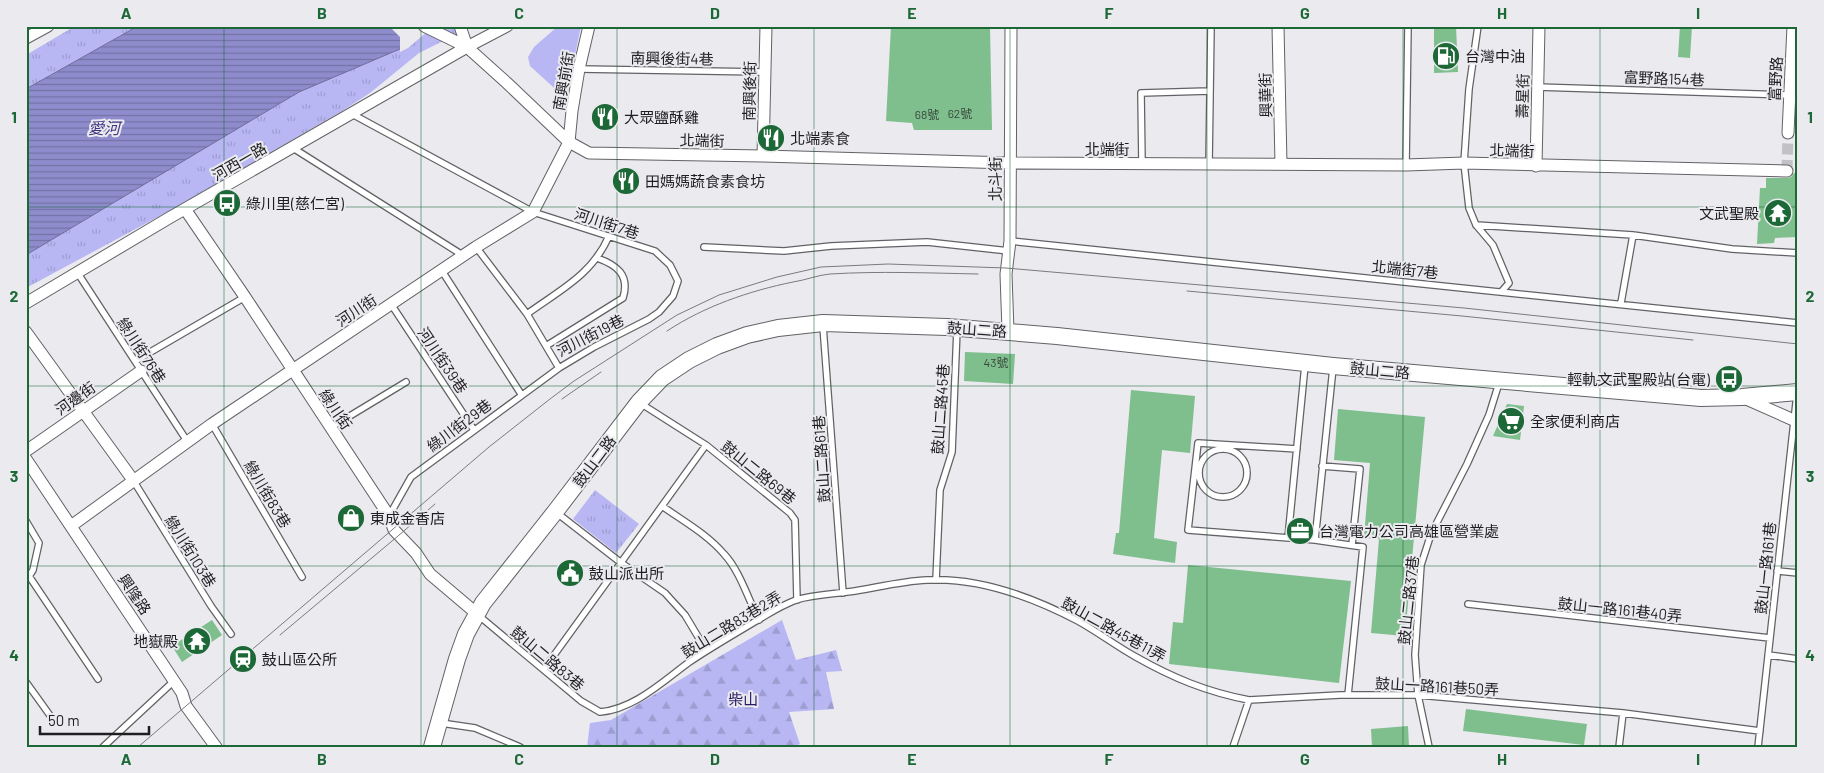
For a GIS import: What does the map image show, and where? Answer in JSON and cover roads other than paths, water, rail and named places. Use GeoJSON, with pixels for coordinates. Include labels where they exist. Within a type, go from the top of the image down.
{"type":"FeatureCollection","features":[{"type":"Feature","properties":{"kind":"street"},"geometry":{"type":"LineString","coordinates":[[26,38],[48,26]]}},
{"type":"Feature","properties":{"kind":"street"},"geometry":{"type":"LineString","coordinates":[[460,26],[467,47]]}},
{"type":"Feature","properties":{"kind":"street","name":"河西一路"},"geometry":{"type":"LineString","coordinates":[[26,303],[185,209],[467,47],[507,26]]}},
{"type":"Feature","properties":{"kind":"street","name":"南興前街"},"geometry":{"type":"LineString","coordinates":[[569,142],[579,69],[589,26]]}},
{"type":"Feature","properties":{"kind":"street","name":"南興後街"},"geometry":{"type":"LineString","coordinates":[[763,156],[766,26]]}},
{"type":"Feature","properties":{"kind":"street","name":"北斗街"},"geometry":{"type":"LineString","coordinates":[[1008,331],[1006,274],[1010,246],[1010,26]]}},
{"type":"Feature","properties":{"kind":"street","name":"興華街"},"geometry":{"type":"LineString","coordinates":[[1278,26],[1281,164]]}},
{"type":"Feature","properties":{"kind":"street","name":"壽星街"},"geometry":{"type":"LineString","coordinates":[[1536,166],[1539,26]]}},
{"type":"Feature","properties":{"kind":"street","name":"富野路"},"geometry":{"type":"LineString","coordinates":[[1788,133],[1793,26]]}},
{"type":"Feature","properties":{"kind":"street"},"geometry":{"type":"LineString","coordinates":[[424,27],[467,47]]}},
{"type":"Feature","properties":{"kind":"street","name":"北端街"},"geometry":{"type":"LineString","coordinates":[[467,47],[569,142],[589,153],[1010,163],[1464,164],[1787,170]]}},
{"type":"Feature","properties":{"kind":"street"},"geometry":{"type":"LineString","coordinates":[[532,212],[569,142]]}},
{"type":"Feature","properties":{"kind":"street","name":"綠川街"},"geometry":{"type":"LineString","coordinates":[[185,209],[389,516],[394,530],[416,553],[430,574],[476,613]]}},
{"type":"Feature","properties":{"kind":"street","name":"河川街"},"geometry":{"type":"LineString","coordinates":[[71,526],[187,441],[476,247],[532,212]]}},
{"type":"Feature","properties":{"kind":"street","name":"鼓山二路"},"geometry":{"type":"LineString","coordinates":[[432,747],[457,659],[476,613],[498,583],[555,512],[638,402],[662,378],[689,360],[717,346],[747,335],[778,328],[823,323],[958,328],[1008,331],[1333,366],[1701,398],[1742,397],[1797,392]]}},
{"type":"Feature","properties":{"kind":"street"},"geometry":{"type":"LineString","coordinates":[[26,332],[133,480]]}},
{"type":"Feature","properties":{"kind":"street","name":"河邊街"},"geometry":{"type":"LineString","coordinates":[[26,451],[138,366]]}},
{"type":"Feature","properties":{"kind":"street"},"geometry":{"type":"LineString","coordinates":[[1742,397],[1796,422]]}},
{"type":"Feature","properties":{"kind":"street","name":"興隆路"},"geometry":{"type":"LineString","coordinates":[[26,458],[182,693],[186,706],[216,747]]}},
{"type":"Feature","properties":{"kind":"lane"},"geometry":{"type":"LineString","coordinates":[[1208,164],[1211,26]]}},
{"type":"Feature","properties":{"kind":"lane"},"geometry":{"type":"LineString","coordinates":[[1406,165],[1408,26]]}},
{"type":"Feature","properties":{"kind":"lane"},"geometry":{"type":"LineString","coordinates":[[1478,26],[1468,88],[1464,164],[1469,208],[1476,225],[1493,245],[1509,283],[1502,291]]}},
{"type":"Feature","properties":{"kind":"lane","name":"南興後街4巷"},"geometry":{"type":"LineString","coordinates":[[579,69],[764,72]]}},
{"type":"Feature","properties":{"kind":"lane","name":"富野路154巷"},"geometry":{"type":"LineString","coordinates":[[1537,87],[1789,95]]}},
{"type":"Feature","properties":{"kind":"lane"},"geometry":{"type":"LineString","coordinates":[[1142,164],[1141,93],[1209,91]]}},
{"type":"Feature","properties":{"kind":"lane","name":"河川街7巷"},"geometry":{"type":"LineString","coordinates":[[352,114],[532,212],[656,251],[670,265]]}},
{"type":"Feature","properties":{"kind":"lane"},"geometry":{"type":"LineString","coordinates":[[293,148],[464,256]]}},
{"type":"Feature","properties":{"kind":"lane"},"geometry":{"type":"LineString","coordinates":[[1476,225],[1632,235],[1732,249],[1798,253]]}},
{"type":"Feature","properties":{"kind":"lane"},"geometry":{"type":"LineString","coordinates":[[1621,303],[1632,235]]}},
{"type":"Feature","properties":{"kind":"lane"},"geometry":{"type":"LineString","coordinates":[[528,314],[574,282],[597,258],[609,236]]}},
{"type":"Feature","properties":{"kind":"lane","name":"北端街7巷"},"geometry":{"type":"LineString","coordinates":[[704,247],[784,251],[831,246],[927,242],[1010,246],[1502,291],[1798,322]]}},
{"type":"Feature","properties":{"kind":"lane","name":"河川街19巷"},"geometry":{"type":"LineString","coordinates":[[476,247],[528,314],[559,368],[659,312],[673,296],[678,281],[670,265]]}},
{"type":"Feature","properties":{"kind":"lane"},"geometry":{"type":"LineString","coordinates":[[546,346],[623,298],[626,288],[621,273],[612,263],[597,258]]}},
{"type":"Feature","properties":{"kind":"lane"},"geometry":{"type":"LineString","coordinates":[[442,270],[521,394]]}},
{"type":"Feature","properties":{"kind":"lane","name":"綠川街76巷"},"geometry":{"type":"LineString","coordinates":[[77,272],[187,441]]}},
{"type":"Feature","properties":{"kind":"lane"},"geometry":{"type":"LineString","coordinates":[[138,366],[245,297]]}},
{"type":"Feature","properties":{"kind":"lane","name":"河川街39巷"},"geometry":{"type":"LineString","coordinates":[[391,304],[474,430]]}},
{"type":"Feature","properties":{"kind":"lane","name":"鼓山二路61巷"},"geometry":{"type":"LineString","coordinates":[[823,323],[843,593]]}},
{"type":"Feature","properties":{"kind":"lane","name":"鼓山二路45巷"},"geometry":{"type":"LineString","coordinates":[[936,580],[940,490],[952,452],[958,328]]}},
{"type":"Feature","properties":{"kind":"lane"},"geometry":{"type":"LineString","coordinates":[[1288,538],[1305,362]]}},
{"type":"Feature","properties":{"kind":"lane"},"geometry":{"type":"LineString","coordinates":[[1316,540],[1333,366]]}},
{"type":"Feature","properties":{"kind":"lane","name":"綠川街29巷"},"geometry":{"type":"LineString","coordinates":[[389,516],[411,477],[521,394],[559,368]]}},
{"type":"Feature","properties":{"kind":"lane","name":"鼓山二路37巷"},"geometry":{"type":"LineString","coordinates":[[1429,747],[1418,695],[1416,655],[1421,565],[1430,534],[1468,464],[1489,415],[1500,381]]}},
{"type":"Feature","properties":{"kind":"lane"},"geometry":{"type":"LineString","coordinates":[[330,428],[406,382]]}},
{"type":"Feature","properties":{"kind":"lane","name":"鼓山一路161巷"},"geometry":{"type":"LineString","coordinates":[[1758,747],[1796,422],[1797,392]]}},
{"type":"Feature","properties":{"kind":"lane","name":"鼓山二路69巷"},"geometry":{"type":"LineString","coordinates":[[638,402],[706,445],[790,513],[795,520],[796,600]]}},
{"type":"Feature","properties":{"kind":"lane","name":"綠川街83巷"},"geometry":{"type":"LineString","coordinates":[[212,424],[302,577]]}},
{"type":"Feature","properties":{"kind":"lane"},"geometry":{"type":"LineString","coordinates":[[1226,449],[1239,455],[1247,468],[1246,484],[1241,490],[1226,498],[1210,494],[1197,480],[1198,443],[1296,449]]}},
{"type":"Feature","properties":{"kind":"lane"},"geometry":{"type":"LineString","coordinates":[[1211,443],[1218,450]]}},
{"type":"Feature","properties":{"kind":"lane"},"geometry":{"type":"LineString","coordinates":[[544,669],[706,445]]}},
{"type":"Feature","properties":{"kind":"lane"},"geometry":{"type":"LineString","coordinates":[[1236,445],[1218,450],[1205,457],[1201,464],[1188,530],[1316,540],[1363,547],[1348,695]]}},
{"type":"Feature","properties":{"kind":"lane"},"geometry":{"type":"LineString","coordinates":[[1322,466],[1360,469],[1352,545]]}},
{"type":"Feature","properties":{"kind":"lane","name":"綠川街103巷"},"geometry":{"type":"LineString","coordinates":[[133,480],[210,606],[230,634]]}},
{"type":"Feature","properties":{"kind":"lane"},"geometry":{"type":"LineString","coordinates":[[662,506],[704,535],[725,555],[735,571],[758,620]]}},
{"type":"Feature","properties":{"kind":"lane"},"geometry":{"type":"LineString","coordinates":[[555,512],[620,562],[665,593],[685,615],[706,650]]}},
{"type":"Feature","properties":{"kind":"lane"},"geometry":{"type":"LineString","coordinates":[[26,521],[39,543],[33,570],[28,578],[98,679]]}},
{"type":"Feature","properties":{"kind":"lane"},"geometry":{"type":"LineString","coordinates":[[1778,571],[1798,573]]}},
{"type":"Feature","properties":{"kind":"lane","name":"鼓山二路83巷2弄"},"geometry":{"type":"LineString","coordinates":[[609,712],[622,708],[644,695],[706,650],[774,609],[796,600],[918,581],[936,580]]}},
{"type":"Feature","properties":{"kind":"lane","name":"鼓山二路45巷11弄"},"geometry":{"type":"LineString","coordinates":[[936,580],[975,582],[1018,594],[1079,621],[1136,657],[1190,684],[1221,694],[1249,700]]}},
{"type":"Feature","properties":{"kind":"lane","name":"鼓山一路161巷40弄"},"geometry":{"type":"LineString","coordinates":[[1468,604],[1770,638]]}},
{"type":"Feature","properties":{"kind":"lane","name":"鼓山二路83巷"},"geometry":{"type":"LineString","coordinates":[[476,613],[581,701],[600,712],[609,712]]}},
{"type":"Feature","properties":{"kind":"lane"},"geometry":{"type":"LineString","coordinates":[[1768,655],[1798,659]]}},
{"type":"Feature","properties":{"kind":"lane"},"geometry":{"type":"LineString","coordinates":[[103,747],[174,681]]}},
{"type":"Feature","properties":{"kind":"lane"},"geometry":{"type":"LineString","coordinates":[[26,682],[54,721]]}},
{"type":"Feature","properties":{"kind":"lane","name":"鼓山一路161巷50弄"},"geometry":{"type":"LineString","coordinates":[[1249,700],[1348,695],[1418,695],[1623,713],[1760,731]]}},
{"type":"Feature","properties":{"kind":"lane"},"geometry":{"type":"LineString","coordinates":[[1233,747],[1249,700]]}},
{"type":"Feature","properties":{"kind":"lane"},"geometry":{"type":"LineString","coordinates":[[1620,747],[1623,713]]}},
{"type":"Feature","properties":{"kind":"lane"},"geometry":{"type":"LineString","coordinates":[[439,723],[475,728],[520,747]]}},
{"type":"Feature","properties":{"kind":"water","name":"愛河"},"geometry":{"type":"Polygon","coordinates":[[[138,26],[432,26],[407,46],[299,92],[26,255],[26,89],[138,26]]]}},
{"type":"Feature","properties":{"kind":"tunnel"},"geometry":{"type":"LineString","coordinates":[[1787,171],[1788,133]]}},
{"type":"Feature","properties":{"kind":"tram line"},"geometry":{"type":"LineString","coordinates":[[138,747],[489,447],[574,381],[677,315],[719,295],[777,277],[821,267],[888,264],[1006,268],[1464,308],[1798,344]]}},
{"type":"Feature","properties":{"kind":"tram line"},"geometry":{"type":"LineString","coordinates":[[667,331],[697,314],[728,300],[760,290],[825,275],[885,272],[978,274]]}},
{"type":"Feature","properties":{"kind":"tram line"},"geometry":{"type":"LineString","coordinates":[[1187,291],[1462,316],[1693,340]]}},
{"type":"Feature","properties":{"kind":"tram line"},"geometry":{"type":"LineString","coordinates":[[562,399],[601,372]]}},
{"type":"Feature","properties":{"kind":"tram line"},"geometry":{"type":"LineString","coordinates":[[280,635],[435,504]]}},
{"type":"Feature","properties":{"kind":"place","name":"台灣中油"},"geometry":{"type":"Point","coordinates":[1446,56]}},
{"type":"Feature","properties":{"kind":"place","name":"大眾鹽酥雞"},"geometry":{"type":"Point","coordinates":[605,117]}},
{"type":"Feature","properties":{"kind":"place","name":"北端素食"},"geometry":{"type":"Point","coordinates":[771,138]}},
{"type":"Feature","properties":{"kind":"place","name":"田媽媽蔬食素食坊"},"geometry":{"type":"Point","coordinates":[626,181]}},
{"type":"Feature","properties":{"kind":"place","name":"綠川里(慈仁宮)"},"geometry":{"type":"Point","coordinates":[227,203]}},
{"type":"Feature","properties":{"kind":"place","name":"文武聖殿"},"geometry":{"type":"Point","coordinates":[1778,213]}},
{"type":"Feature","properties":{"kind":"place","name":"輕軌文武聖殿站(台電)"},"geometry":{"type":"Point","coordinates":[1729,379]}},
{"type":"Feature","properties":{"kind":"place","name":"全家便利商店"},"geometry":{"type":"Point","coordinates":[1511,421]}},
{"type":"Feature","properties":{"kind":"place","name":"東成金香店"},"geometry":{"type":"Point","coordinates":[351,518]}},
{"type":"Feature","properties":{"kind":"place","name":"台灣電力公司高雄區營業處"},"geometry":{"type":"Point","coordinates":[1300,531]}},
{"type":"Feature","properties":{"kind":"place","name":"鼓山派出所"},"geometry":{"type":"Point","coordinates":[570,573]}},
{"type":"Feature","properties":{"kind":"place","name":"地嶽殿"},"geometry":{"type":"Point","coordinates":[197,641]}},
{"type":"Feature","properties":{"kind":"place","name":"鼓山區公所"},"geometry":{"type":"Point","coordinates":[243,659]}},
{"type":"Feature","properties":{"kind":"park label","name":"柴山"},"geometry":{"type":"Point","coordinates":[743,699]}}]}
